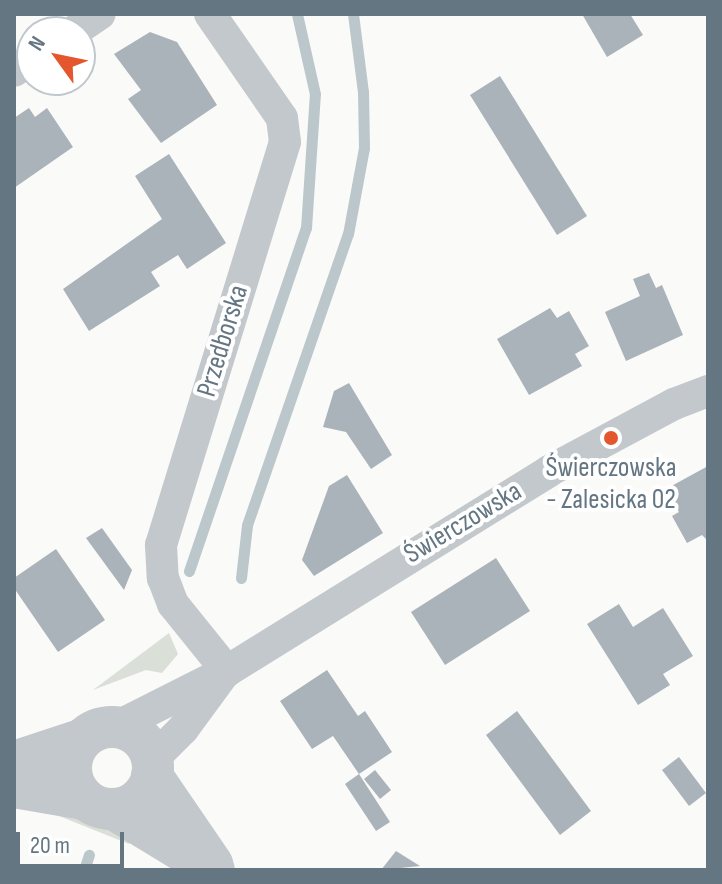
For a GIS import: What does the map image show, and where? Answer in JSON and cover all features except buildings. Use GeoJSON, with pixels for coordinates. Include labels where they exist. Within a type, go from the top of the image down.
{"type":"FeatureCollection","features":[{"type":"Feature","properties":{"kind":"street","name":"Przedborska"},"geometry":{"type":"LineString","coordinates":[[210,14],[282,118],[285,142],[161,545],[163,578],[173,604],[227,671]]}},
{"type":"Feature","properties":{"kind":"street","name":"Świerczowska"},"geometry":{"type":"LineString","coordinates":[[100,733],[227,671],[549,471],[674,404],[708,391]]}},
{"type":"Feature","properties":{"kind":"street","name":"Świerczowska"},"geometry":{"type":"LineString","coordinates":[[152,768],[227,671]]}},
{"type":"Feature","properties":{"kind":"street"},"geometry":{"type":"LineString","coordinates":[[100,733],[70,763],[71,776],[99,804],[215,870]]}},
{"type":"Feature","properties":{"kind":"street"},"geometry":{"type":"LineString","coordinates":[[14,762],[100,733],[140,738],[152,768],[215,870]]}},
{"type":"Feature","properties":{"kind":"street"},"geometry":{"type":"LineString","coordinates":[[14,787],[99,804],[139,799],[152,768]]}},
{"type":"Feature","properties":{"kind":"shaded area"},"geometry":{"type":"Polygon","coordinates":[[[169,633],[178,654],[162,673],[146,670],[93,690],[169,633]]]}},
{"type":"Feature","properties":{"kind":"shaded area"},"geometry":{"type":"Polygon","coordinates":[[[44,810],[78,815],[134,838],[129,844],[44,810]]]}},
{"type":"Feature","properties":{"kind":"waterway"},"geometry":{"type":"LineString","coordinates":[[189,571],[306,228],[315,94],[297,14]]}},
{"type":"Feature","properties":{"kind":"waterway"},"geometry":{"type":"LineString","coordinates":[[241,578],[247,525],[348,234],[364,148],[363,92],[353,14]]}},
{"type":"Feature","properties":{"kind":"waterway"},"geometry":{"type":"LineString","coordinates":[[84,870],[89,855]]}},
{"type":"Feature","properties":{"kind":"place","name":"Świerczowska - Zalesicka 02"},"geometry":{"type":"Point","coordinates":[611,438]}}]}
